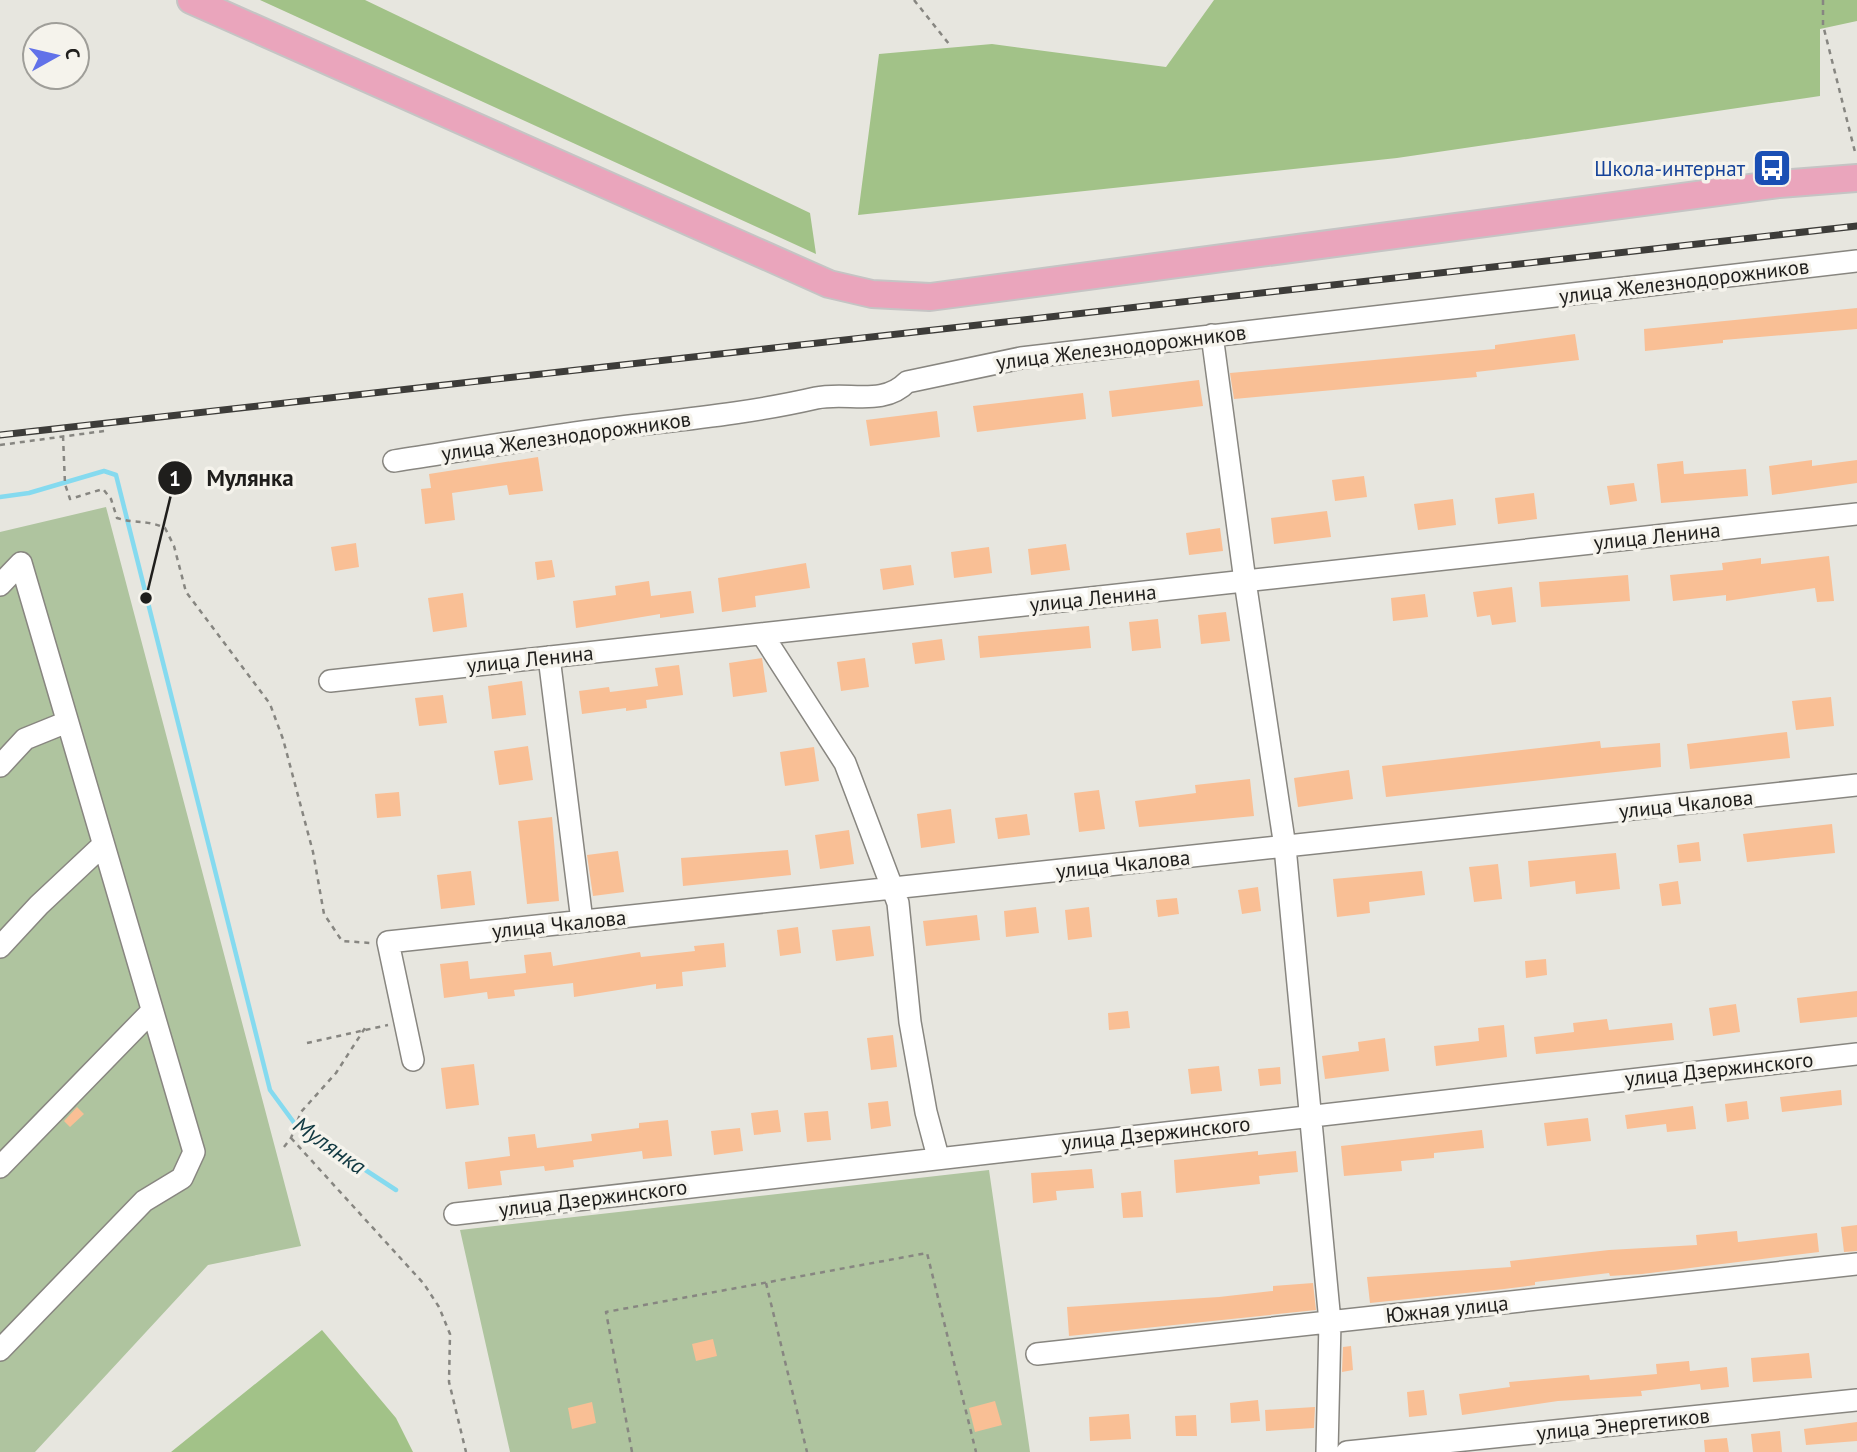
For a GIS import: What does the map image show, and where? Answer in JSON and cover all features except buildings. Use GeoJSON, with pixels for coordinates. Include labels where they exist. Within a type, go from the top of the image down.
{"type":"FeatureCollection","features":[{"type":"Feature","properties":{"kind":"main road"},"geometry":{"type":"LineString","coordinates":[[191,0],[829,284],[872,293],[930,297],[1779,184],[1857,178]]}},
{"type":"Feature","properties":{"kind":"street","name":"улица Железнодорожников"},"geometry":{"type":"LineString","coordinates":[[394,461],[561,435],[776,408],[832,394],[875,397],[897,392],[906,382],[1021,358],[1857,261]]}},
{"type":"Feature","properties":{"kind":"street"},"geometry":{"type":"LineString","coordinates":[[1212,335],[1285,847],[1330,1322],[1327,1452]]}},
{"type":"Feature","properties":{"kind":"street","name":"улица Ленина"},"geometry":{"type":"LineString","coordinates":[[330,681],[1857,514]]}},
{"type":"Feature","properties":{"kind":"street"},"geometry":{"type":"LineString","coordinates":[[0,585],[21,563],[194,1152],[181,1178],[144,1200],[0,1350]]}},
{"type":"Feature","properties":{"kind":"street"},"geometry":{"type":"LineString","coordinates":[[762,634],[845,763],[871,824],[898,903],[919,1076],[938,1157]]}},
{"type":"Feature","properties":{"kind":"street"},"geometry":{"type":"LineString","coordinates":[[549,657],[582,922]]}},
{"type":"Feature","properties":{"kind":"street"},"geometry":{"type":"LineString","coordinates":[[0,766],[25,739],[67,722]]}},
{"type":"Feature","properties":{"kind":"street","name":"улица Чкалова"},"geometry":{"type":"LineString","coordinates":[[388,942],[1857,785]]}},
{"type":"Feature","properties":{"kind":"street"},"geometry":{"type":"LineString","coordinates":[[0,947],[39,905],[103,845]]}},
{"type":"Feature","properties":{"kind":"street"},"geometry":{"type":"LineString","coordinates":[[388,942],[413,1060]]}},
{"type":"Feature","properties":{"kind":"street"},"geometry":{"type":"LineString","coordinates":[[0,1167],[152,1011]]}},
{"type":"Feature","properties":{"kind":"street","name":"улица Дзержинского"},"geometry":{"type":"LineString","coordinates":[[455,1214],[1857,1054]]}},
{"type":"Feature","properties":{"kind":"street","name":"Южная улица"},"geometry":{"type":"LineString","coordinates":[[1037,1354],[1857,1264]]}},
{"type":"Feature","properties":{"kind":"street","name":"улица Энергетиков"},"geometry":{"type":"LineString","coordinates":[[1346,1452],[1857,1399]]}},
{"type":"Feature","properties":{"kind":"path"},"geometry":{"type":"LineString","coordinates":[[914,0],[949,44]]}},
{"type":"Feature","properties":{"kind":"path"},"geometry":{"type":"LineString","coordinates":[[1823,0],[1823,25],[1857,159]]}},
{"type":"Feature","properties":{"kind":"path"},"geometry":{"type":"LineString","coordinates":[[0,445],[104,431]]}},
{"type":"Feature","properties":{"kind":"path"},"geometry":{"type":"LineString","coordinates":[[63,436],[65,484],[70,499],[103,489],[111,499],[117,518],[127,521],[141,520],[165,528],[174,546],[186,592],[270,704],[283,739],[313,852],[324,914],[342,941],[388,942]]}},
{"type":"Feature","properties":{"kind":"path"},"geometry":{"type":"LineString","coordinates":[[307,1043],[365,1028],[405,1023]]}},
{"type":"Feature","properties":{"kind":"path"},"geometry":{"type":"LineString","coordinates":[[284,1147],[291,1138],[300,1112],[336,1073],[365,1028]]}},
{"type":"Feature","properties":{"kind":"path"},"geometry":{"type":"LineString","coordinates":[[291,1138],[424,1284],[439,1307],[450,1334],[449,1382],[466,1452]]}},
{"type":"Feature","properties":{"kind":"path"},"geometry":{"type":"LineString","coordinates":[[632,1452],[606,1311],[927,1253],[976,1452]]}},
{"type":"Feature","properties":{"kind":"path"},"geometry":{"type":"LineString","coordinates":[[766,1283],[807,1452]]}},
{"type":"Feature","properties":{"kind":"green space"},"geometry":{"type":"Polygon","coordinates":[[[260,0],[365,0],[810,213],[816,254],[260,0]]]}},
{"type":"Feature","properties":{"kind":"green space"},"geometry":{"type":"Polygon","coordinates":[[[1214,0],[1857,0],[1857,21],[1820,29],[1820,96],[1397,158],[858,215],[879,54],[992,44],[1166,67],[1214,0]]]}},
{"type":"Feature","properties":{"kind":"green space"},"geometry":{"type":"Polygon","coordinates":[[[106,507],[301,1246],[208,1265],[35,1452],[0,1452],[0,532],[106,507]]]}},
{"type":"Feature","properties":{"kind":"green space"},"geometry":{"type":"Polygon","coordinates":[[[989,1170],[1030,1452],[510,1452],[460,1230],[989,1170]]]}},
{"type":"Feature","properties":{"kind":"green space"},"geometry":{"type":"Polygon","coordinates":[[[322,1330],[396,1418],[413,1452],[171,1452],[322,1330]]]}},
{"type":"Feature","properties":{"kind":"waterway","name":"Мулянка"},"geometry":{"type":"LineString","coordinates":[[0,497],[29,493],[104,471],[116,475],[270,1090],[295,1124],[396,1190]]}},
{"type":"Feature","properties":{"kind":"railway"},"geometry":{"type":"LineString","coordinates":[[0,435],[1857,226]]}},
{"type":"Feature","properties":{"kind":"place","name":"Школа-интернат"},"geometry":{"type":"Point","coordinates":[1772,168]}},
{"type":"Feature","properties":{"kind":"place","name":"Мулянка"},"geometry":{"type":"Point","coordinates":[146,598]}}]}
